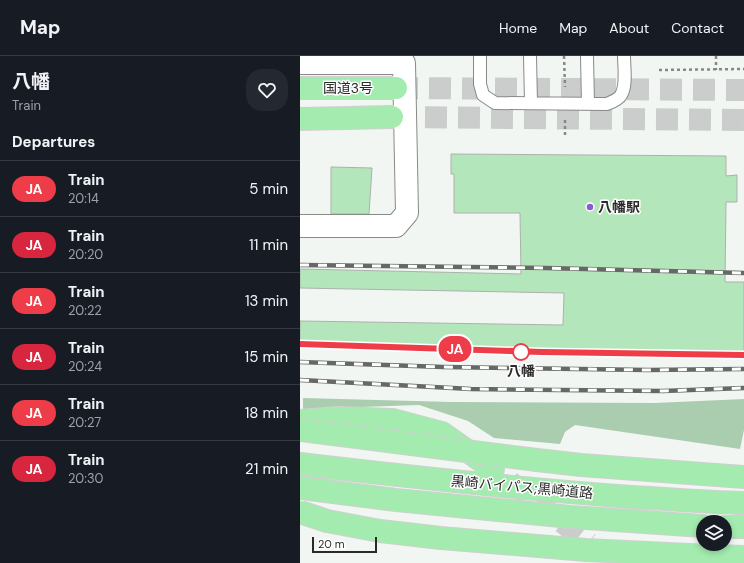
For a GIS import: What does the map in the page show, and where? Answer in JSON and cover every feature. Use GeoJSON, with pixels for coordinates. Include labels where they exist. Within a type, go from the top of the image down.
{"type":"FeatureCollection","features":[{"type":"Feature","properties":{"kind":"highway","name":"国道3号"},"geometry":{"type":"LineString","coordinates":[[300,88],[396,88]]}},
{"type":"Feature","properties":{"kind":"highway"},"geometry":{"type":"LineString","coordinates":[[300,119],[392,117]]}},
{"type":"Feature","properties":{"kind":"highway"},"geometry":{"type":"LineString","coordinates":[[300,421],[338,418],[394,420],[442,433],[493,469]]}},
{"type":"Feature","properties":{"kind":"highway"},"geometry":{"type":"LineString","coordinates":[[300,430],[581,465],[744,477]]}},
{"type":"Feature","properties":{"kind":"highway","name":"黒崎バイパス;黒崎道路"},"geometry":{"type":"LineString","coordinates":[[300,464],[396,476],[568,492],[744,503]]}},
{"type":"Feature","properties":{"kind":"highway","name":"黒崎バイパス;黒崎道路"},"geometry":{"type":"LineString","coordinates":[[300,488],[396,500],[571,517],[696,526]]}},
{"type":"Feature","properties":{"kind":"highway"},"geometry":{"type":"LineString","coordinates":[[300,512],[327,521],[380,531],[441,538],[586,550],[744,557]]}},
{"type":"Feature","properties":{"kind":"highway"},"geometry":{"type":"LineString","coordinates":[[732,527],[744,527]]}},
{"type":"Feature","properties":{"kind":"highway"},"geometry":{"type":"LineString","coordinates":[[589,543],[624,563]]}},
{"type":"Feature","properties":{"kind":"street"},"geometry":{"type":"LineString","coordinates":[[300,64],[404,63],[407,213],[396,226],[300,226]]}},
{"type":"Feature","properties":{"kind":"lane"},"geometry":{"type":"LineString","coordinates":[[480,56],[480,84],[483,95],[495,103],[588,104],[607,104],[622,95],[625,85],[624,56]]}},
{"type":"Feature","properties":{"kind":"lane"},"geometry":{"type":"LineString","coordinates":[[530,56],[531,103]]}},
{"type":"Feature","properties":{"kind":"lane"},"geometry":{"type":"LineString","coordinates":[[587,56],[588,104]]}},
{"type":"Feature","properties":{"kind":"path"},"geometry":{"type":"LineString","coordinates":[[716,56],[716,70]]}},
{"type":"Feature","properties":{"kind":"path"},"geometry":{"type":"LineString","coordinates":[[659,70],[744,70]]}},
{"type":"Feature","properties":{"kind":"green space"},"geometry":{"type":"Polygon","coordinates":[[[303,398],[452,402],[654,403],[744,399],[744,430],[740,449],[575,425],[565,432],[560,444],[494,438],[468,421],[419,405],[303,409],[303,398]]]}},
{"type":"Feature","properties":{"kind":"building"},"geometry":{"type":"Polygon","coordinates":[[[451,154],[726,156],[726,176],[737,175],[737,202],[726,202],[725,282],[744,282],[744,354],[300,346],[300,321],[563,325],[564,293],[300,288],[300,269],[521,274],[520,213],[454,213],[454,174],[451,174],[451,154]]]}},
{"type":"Feature","properties":{"kind":"building"},"geometry":{"type":"Polygon","coordinates":[[[331,167],[372,168],[369,214],[331,214],[331,167]]]}},
{"type":"Feature","properties":{"kind":"tunnel"},"geometry":{"type":"LineString","coordinates":[[396,88],[744,90]]}},
{"type":"Feature","properties":{"kind":"tunnel"},"geometry":{"type":"LineString","coordinates":[[392,117],[744,120]]}},
{"type":"Feature","properties":{"kind":"tunnel"},"geometry":{"type":"LineString","coordinates":[[510,482],[589,543]]}},
{"type":"Feature","properties":{"kind":"railway"},"geometry":{"type":"LineString","coordinates":[[300,265],[545,268],[744,273]]}},
{"type":"Feature","properties":{"kind":"railway"},"geometry":{"type":"LineString","coordinates":[[300,344],[542,352],[744,355]]}},
{"type":"Feature","properties":{"kind":"railway"},"geometry":{"type":"LineString","coordinates":[[300,362],[443,367],[648,370],[744,369]]}},
{"type":"Feature","properties":{"kind":"railway"},"geometry":{"type":"LineString","coordinates":[[300,380],[471,389],[663,391],[744,388]]}},
{"type":"Feature","properties":{"kind":"train","name":"JA"},"geometry":{"type":"LineString","coordinates":[[300,344],[542,352],[744,355]]}},
{"type":"Feature","properties":{"kind":"place","name":"八幡駅"},"geometry":{"type":"Point","coordinates":[590,207]}},
{"type":"Feature","properties":{"kind":"place","name":"八幡"},"geometry":{"type":"Point","coordinates":[521,352]}}]}
